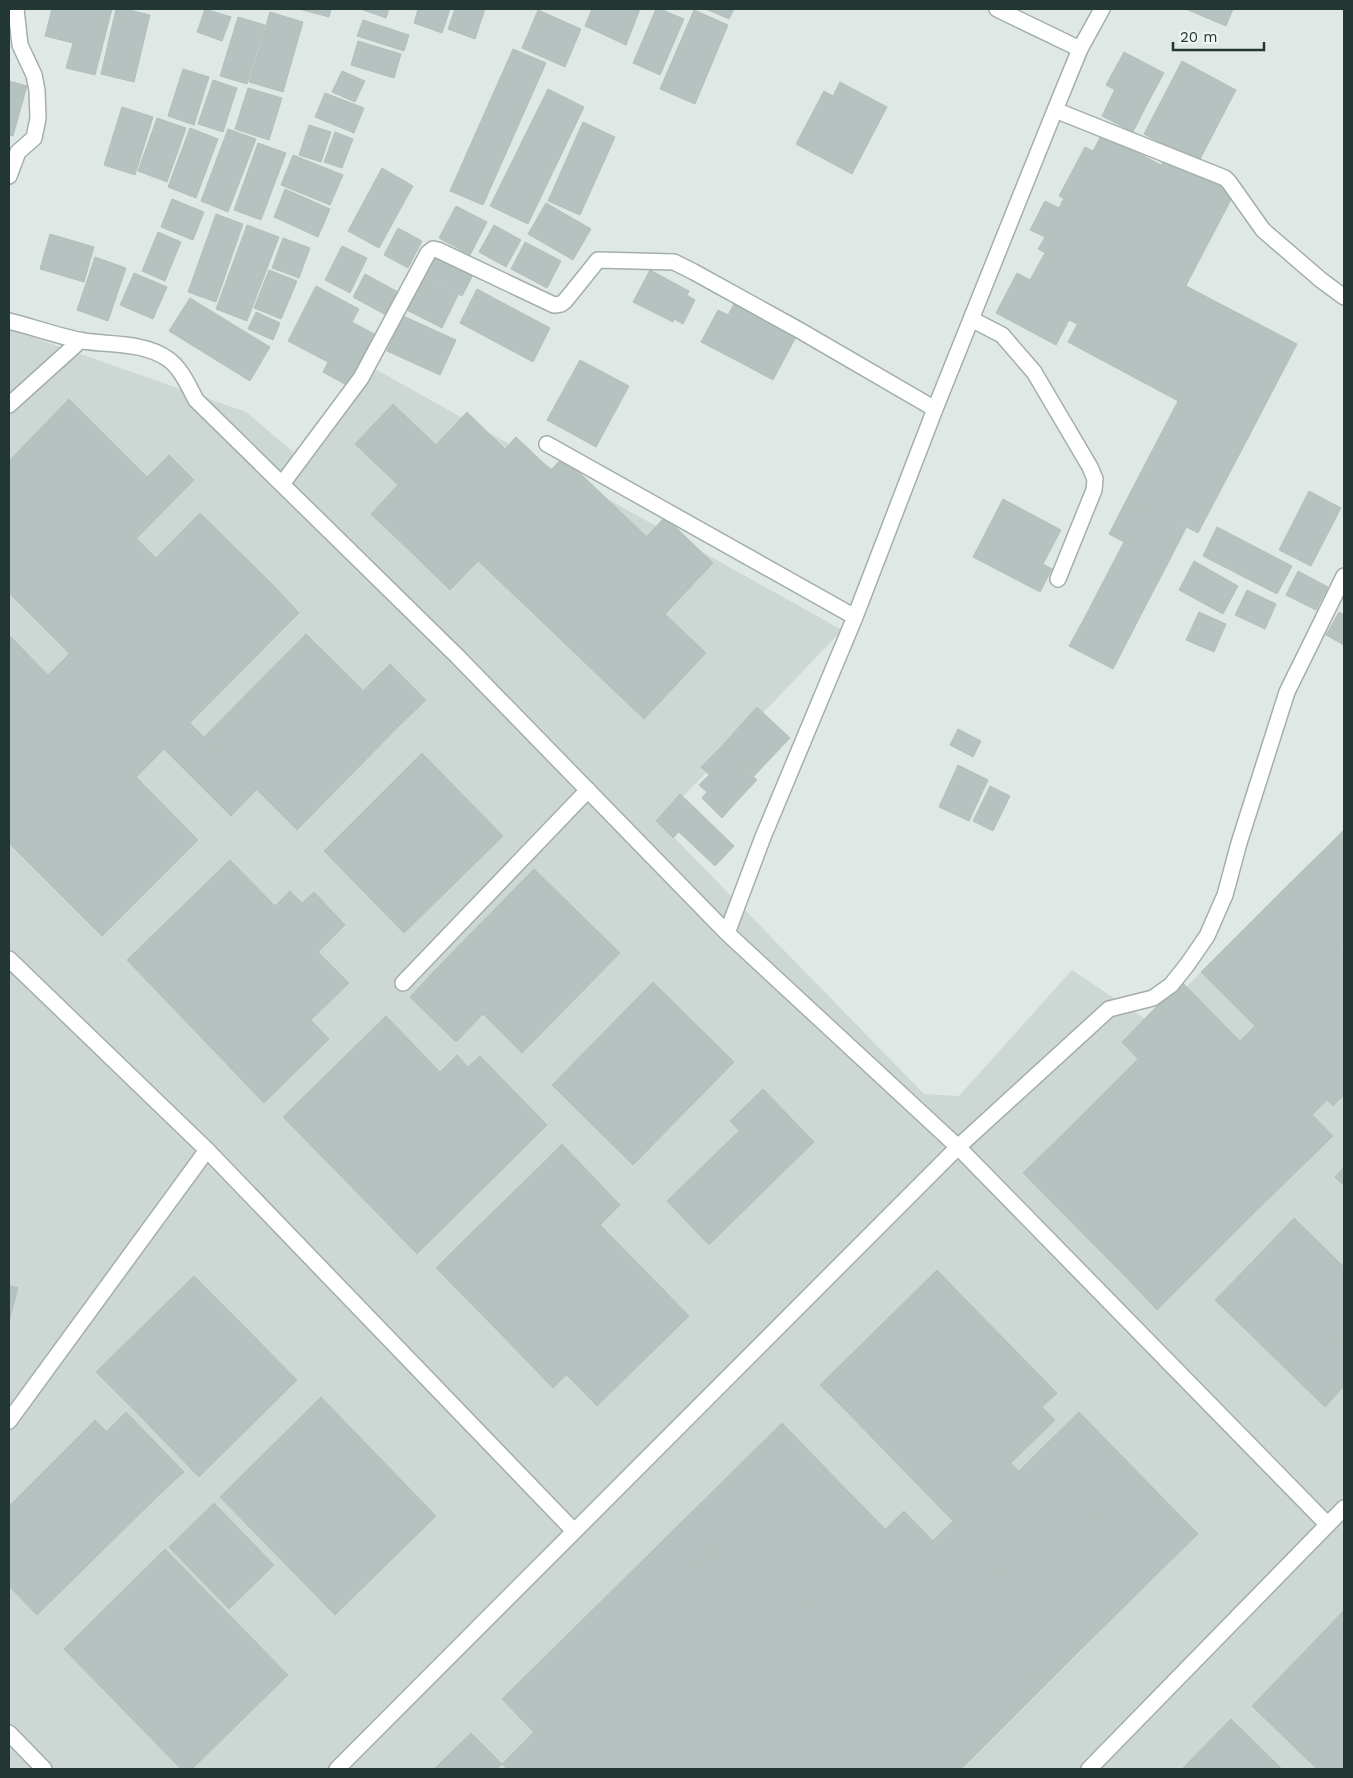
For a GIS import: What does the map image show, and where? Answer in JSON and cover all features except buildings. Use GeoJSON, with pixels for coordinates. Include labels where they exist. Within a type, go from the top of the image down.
{"type":"FeatureCollection","features":[{"type":"Feature","properties":{"kind":"street"},"geometry":{"type":"LineString","coordinates":[[9,176],[18,152],[34,138],[38,118],[38,90],[34,75],[20,45],[16,9]]}},
{"type":"Feature","properties":{"kind":"street"},"geometry":{"type":"LineString","coordinates":[[997,9],[1080,49]]}},
{"type":"Feature","properties":{"kind":"street"},"geometry":{"type":"LineString","coordinates":[[727,933],[763,837],[854,618],[935,409],[1055,110],[1080,49],[1102,9]]}},
{"type":"Feature","properties":{"kind":"street"},"geometry":{"type":"LineString","coordinates":[[1055,110],[1224,178],[1229,182],[1263,230],[1321,280],[1344,297]]}},
{"type":"Feature","properties":{"kind":"street"},"geometry":{"type":"LineString","coordinates":[[282,484],[361,378],[428,253],[433,249],[554,305],[565,301],[598,260],[674,262],[800,330],[935,409]]}},
{"type":"Feature","properties":{"kind":"street"},"geometry":{"type":"LineString","coordinates":[[971,319],[1002,335],[1034,372],[1090,467],[1095,479],[1094,490],[1058,579]]}},
{"type":"Feature","properties":{"kind":"street"},"geometry":{"type":"LineString","coordinates":[[9,320],[81,340],[156,352],[170,361],[182,376],[196,400],[457,656],[727,933],[958,1147],[1327,1524]]}},
{"type":"Feature","properties":{"kind":"street"},"geometry":{"type":"LineString","coordinates":[[9,405],[81,340]]}},
{"type":"Feature","properties":{"kind":"street"},"geometry":{"type":"LineString","coordinates":[[547,444],[854,618]]}},
{"type":"Feature","properties":{"kind":"street"},"geometry":{"type":"LineString","coordinates":[[337,1769],[958,1147],[1109,1009],[1153,998],[1171,985],[1207,936],[1225,895],[1239,843],[1287,692],[1344,576]]}},
{"type":"Feature","properties":{"kind":"street"},"geometry":{"type":"LineString","coordinates":[[403,983],[588,790]]}},
{"type":"Feature","properties":{"kind":"street"},"geometry":{"type":"LineString","coordinates":[[9,959],[207,1150],[574,1531]]}},
{"type":"Feature","properties":{"kind":"street"},"geometry":{"type":"LineString","coordinates":[[9,1421],[207,1150]]}},
{"type":"Feature","properties":{"kind":"street"},"geometry":{"type":"LineString","coordinates":[[1088,1769],[1344,1508]]}},
{"type":"Feature","properties":{"kind":"street"},"geometry":{"type":"LineString","coordinates":[[9,1733],[44,1769]]}},
{"type":"Feature","properties":{"kind":"shaded area"},"geometry":{"type":"Polygon","coordinates":[[[9,329],[246,412],[299,457],[375,369],[842,630],[659,822],[924,1094],[959,1096],[1072,970],[1150,1022],[1344,833],[1344,1769],[9,1769],[9,329]]]}}]}
